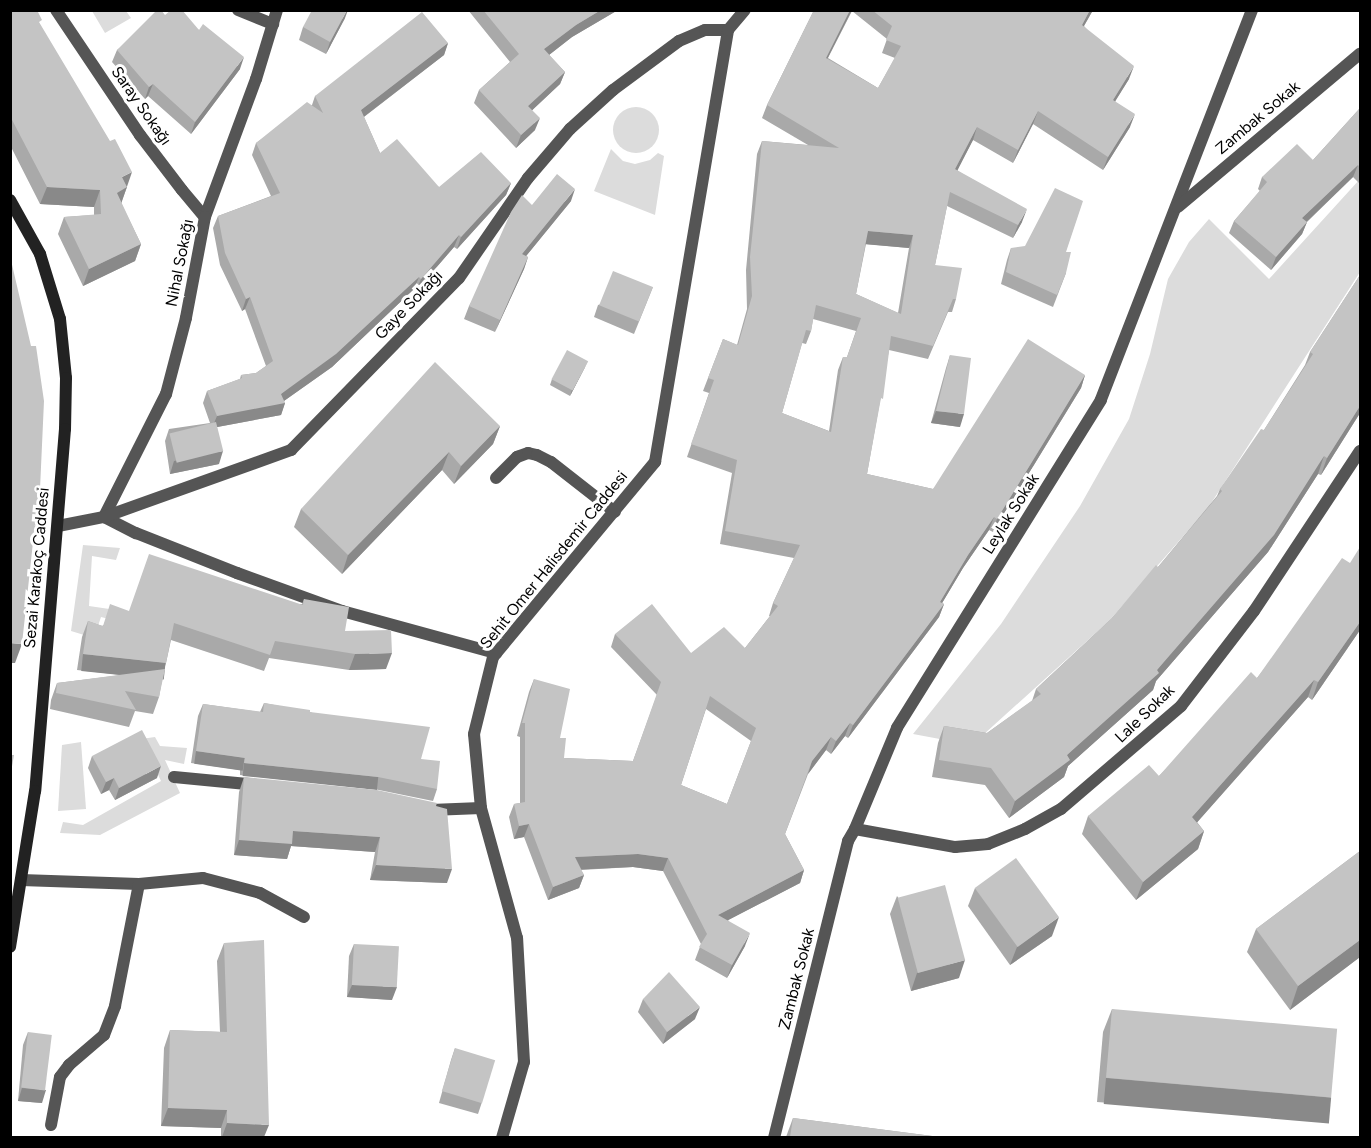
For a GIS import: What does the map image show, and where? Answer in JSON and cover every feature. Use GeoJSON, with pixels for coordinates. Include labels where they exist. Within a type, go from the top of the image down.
{"type":"FeatureCollection","features":[{"type":"Feature","properties":{"kind":"street","name":"Saray Sokağı"},"geometry":{"type":"LineString","coordinates":[[56,10],[140,135],[205,217]]}},
{"type":"Feature","properties":{"kind":"street"},"geometry":{"type":"LineString","coordinates":[[238,10],[273,24]]}},
{"type":"Feature","properties":{"kind":"street","name":"Nihal Sokağı"},"geometry":{"type":"LineString","coordinates":[[104,517],[166,394],[186,318],[205,217],[256,79],[277,10]]}},
{"type":"Feature","properties":{"kind":"street"},"geometry":{"type":"LineString","coordinates":[[728,30],[745,10]]}},
{"type":"Feature","properties":{"kind":"street","name":"Leylak Sokak"},"geometry":{"type":"LineString","coordinates":[[855,829],[897,728],[1101,400],[1252,10]]}},
{"type":"Feature","properties":{"kind":"street","name":"Gaye Sokağı"},"geometry":{"type":"LineString","coordinates":[[58,526],[104,517],[291,450],[459,278],[528,178],[570,129],[613,90],[679,41],[705,30],[728,30]]}},
{"type":"Feature","properties":{"kind":"street","name":"Sehit Omer Halisdemir Caddesi"},"geometry":{"type":"LineString","coordinates":[[502,1137],[524,1062],[517,949],[481,808],[474,734],[493,657],[655,462],[728,30]]}},
{"type":"Feature","properties":{"kind":"street","name":"Zambak Sokak"},"geometry":{"type":"LineString","coordinates":[[1177,208],[1360,54]]}},
{"type":"Feature","properties":{"kind":"street","name":"Sezai Karakoç Caddesi"},"geometry":{"type":"LineString","coordinates":[[10,200],[40,254],[60,319],[66,378],[58,526],[35,791],[10,947]]}},
{"type":"Feature","properties":{"kind":"street","name":"Lale Sokak"},"geometry":{"type":"LineString","coordinates":[[855,829],[955,847],[988,844],[1061,809],[1180,705],[1254,611],[1360,452]]}},
{"type":"Feature","properties":{"kind":"street"},"geometry":{"type":"LineString","coordinates":[[496,478],[518,457],[528,453],[537,454],[551,462],[615,512]]}},
{"type":"Feature","properties":{"kind":"street"},"geometry":{"type":"LineString","coordinates":[[104,517],[136,533],[342,611],[496,653]]}},
{"type":"Feature","properties":{"kind":"street"},"geometry":{"type":"LineString","coordinates":[[174,777],[268,786]]}},
{"type":"Feature","properties":{"kind":"street"},"geometry":{"type":"LineString","coordinates":[[423,808],[433,810],[481,808]]}},
{"type":"Feature","properties":{"kind":"street","name":"Zambak Sokak"},"geometry":{"type":"LineString","coordinates":[[774,1137],[848,841],[855,829]]}},
{"type":"Feature","properties":{"kind":"street"},"geometry":{"type":"LineString","coordinates":[[21,880],[139,884],[203,878],[260,892],[304,917]]}},
{"type":"Feature","properties":{"kind":"street"},"geometry":{"type":"LineString","coordinates":[[51,1125],[60,1077],[69,1065],[99,1040],[115,1006],[139,884]]}},
{"type":"Feature","properties":{"kind":"shaded area"},"geometry":{"type":"Polygon","coordinates":[[[92,11],[126,11],[131,18],[105,33],[92,11]]]}},
{"type":"Feature","properties":{"kind":"shaded area"},"geometry":{"type":"Polygon","coordinates":[[[636,107],[645,108],[652,114],[658,121],[658,139],[652,146],[645,152],[636,153],[627,152],[620,146],[614,139],[613,130],[614,121],[620,114],[627,108],[636,107]]]}},
{"type":"Feature","properties":{"kind":"shaded area"},"geometry":{"type":"Polygon","coordinates":[[[611,149],[623,161],[635,164],[650,160],[658,153],[664,156],[655,215],[594,191],[611,149]]]}},
{"type":"Feature","properties":{"kind":"shaded area"},"geometry":{"type":"Polygon","coordinates":[[[1360,179],[1360,272],[1208,508],[1109,621],[972,745],[913,734],[1001,624],[1080,506],[1129,419],[1150,354],[1168,279],[1189,242],[1209,219],[1269,279],[1360,179]]]}},
{"type":"Feature","properties":{"kind":"shaded area"},"geometry":{"type":"Polygon","coordinates":[[[83,545],[120,548],[116,560],[92,556],[89,606],[123,611],[121,622],[101,617],[94,638],[71,631],[83,545]]]}},
{"type":"Feature","properties":{"kind":"shaded area"},"geometry":{"type":"Polygon","coordinates":[[[155,737],[160,746],[187,748],[184,764],[165,760],[180,793],[100,835],[60,833],[63,822],[83,825],[161,781],[141,739],[155,737]]]}},
{"type":"Feature","properties":{"kind":"shaded area"},"geometry":{"type":"Polygon","coordinates":[[[81,742],[86,809],[58,811],[62,745],[81,742]]]}},
{"type":"Feature","properties":{"kind":"building"},"geometry":{"type":"Polygon","coordinates":[[[10,10],[37,10],[42,20],[39,22],[110,141],[115,139],[132,172],[122,177],[127,187],[117,193],[141,244],[89,269],[64,217],[101,214],[100,190],[47,187],[10,116],[10,10]]]}},
{"type":"Feature","properties":{"kind":"building"},"geometry":{"type":"Polygon","coordinates":[[[157,10],[161,10],[165,15],[171,10],[182,10],[199,30],[203,24],[244,57],[195,122],[153,84],[149,87],[117,50],[157,10]]]}},
{"type":"Feature","properties":{"kind":"building"},"geometry":{"type":"Polygon","coordinates":[[[312,10],[347,10],[330,42],[303,27],[312,10]]]}},
{"type":"Feature","properties":{"kind":"building"},"geometry":{"type":"Polygon","coordinates":[[[483,10],[601,10],[544,49],[565,72],[528,106],[540,118],[521,135],[479,90],[519,54],[483,10]]]}},
{"type":"Feature","properties":{"kind":"building"},"geometry":{"type":"Polygon","coordinates":[[[814,10],[850,10],[826,58],[878,88],[901,46],[886,40],[892,26],[872,10],[1090,10],[1082,25],[1134,66],[1113,100],[1135,114],[1108,157],[1038,111],[1018,150],[977,127],[955,169],[1027,209],[1018,225],[950,192],[935,265],[962,268],[956,299],[953,299],[933,346],[891,336],[883,399],[881,398],[867,474],[933,489],[1028,339],[1085,375],[997,519],[994,517],[968,555],[940,602],[944,604],[853,725],[850,723],[836,741],[831,737],[812,761],[785,834],[804,870],[718,915],[750,933],[732,965],[699,947],[707,934],[668,858],[638,854],[575,857],[584,875],[553,887],[529,824],[519,826],[514,804],[525,802],[525,723],[522,723],[534,679],[570,689],[560,738],[566,738],[564,758],[633,761],[661,682],[615,634],[652,604],[691,653],[724,627],[745,648],[778,606],[773,603],[800,545],[725,531],[737,460],[691,444],[714,380],[708,378],[723,339],[738,345],[752,296],[750,257],[762,141],[839,148],[767,105],[814,10]],[[868,231],[856,294],[901,314],[913,235],[868,231]],[[816,305],[811,331],[806,330],[782,413],[831,432],[843,357],[847,357],[861,318],[816,305]],[[710,696],[681,785],[727,804],[756,728],[710,696]]]}},
{"type":"Feature","properties":{"kind":"building"},"geometry":{"type":"Polygon","coordinates":[[[422,12],[448,43],[361,110],[380,153],[397,139],[439,187],[481,152],[511,183],[461,237],[459,235],[421,279],[419,277],[336,354],[281,394],[285,403],[217,416],[207,391],[242,378],[241,375],[256,373],[273,361],[250,297],[246,299],[225,253],[218,216],[280,193],[256,143],[307,102],[323,113],[315,96],[422,12]]]}},
{"type":"Feature","properties":{"kind":"building"},"geometry":{"type":"Polygon","coordinates":[[[1360,108],[1360,167],[1358,165],[1302,218],[1307,222],[1276,257],[1234,221],[1267,182],[1262,177],[1297,144],[1313,160],[1360,108]]]}},
{"type":"Feature","properties":{"kind":"building"},"geometry":{"type":"Polygon","coordinates":[[[557,174],[575,189],[522,254],[528,257],[500,320],[469,306],[511,212],[522,195],[532,205],[557,174]]]}},
{"type":"Feature","properties":{"kind":"building"},"geometry":{"type":"Polygon","coordinates":[[[1055,188],[1083,201],[1066,252],[1071,252],[1066,273],[1057,295],[1006,272],[1011,248],[1025,246],[1055,188]]]}},
{"type":"Feature","properties":{"kind":"building"},"geometry":{"type":"Polygon","coordinates":[[[10,256],[31,346],[36,346],[44,401],[40,489],[44,489],[33,542],[22,644],[10,643],[10,256]]]}},
{"type":"Feature","properties":{"kind":"building"},"geometry":{"type":"Polygon","coordinates":[[[613,271],[653,287],[639,321],[599,305],[613,271]]]}},
{"type":"Feature","properties":{"kind":"building"},"geometry":{"type":"Polygon","coordinates":[[[1360,275],[1360,406],[1327,458],[1324,456],[1274,535],[1157,670],[1159,673],[1067,755],[1070,760],[1015,801],[991,768],[939,760],[944,726],[987,733],[1041,694],[1036,689],[1111,619],[1156,565],[1158,567],[1222,491],[1220,489],[1261,429],[1264,430],[1313,354],[1310,352],[1360,275]]]}},
{"type":"Feature","properties":{"kind":"building"},"geometry":{"type":"Polygon","coordinates":[[[567,350],[588,361],[573,390],[552,379],[567,350]]]}},
{"type":"Feature","properties":{"kind":"building"},"geometry":{"type":"Polygon","coordinates":[[[950,355],[971,358],[964,414],[936,411],[950,355]]]}},
{"type":"Feature","properties":{"kind":"building"},"geometry":{"type":"Polygon","coordinates":[[[435,362],[500,426],[461,466],[449,452],[348,555],[301,509],[435,362]]]}},
{"type":"Feature","properties":{"kind":"building"},"geometry":{"type":"Polygon","coordinates":[[[216,422],[223,451],[177,463],[169,434],[216,422]]]}},
{"type":"Feature","properties":{"kind":"building"},"geometry":{"type":"Polygon","coordinates":[[[1360,547],[1360,622],[1318,682],[1314,680],[1192,817],[1204,831],[1143,882],[1088,816],[1149,765],[1159,776],[1251,672],[1257,678],[1342,558],[1350,563],[1360,547]]]}},
{"type":"Feature","properties":{"kind":"building"},"geometry":{"type":"Polygon","coordinates":[[[149,554],[303,605],[304,599],[349,607],[345,631],[391,630],[392,653],[355,654],[275,641],[270,655],[174,623],[166,663],[83,654],[88,621],[103,626],[110,604],[129,611],[149,554]]]}},
{"type":"Feature","properties":{"kind":"building"},"geometry":{"type":"Polygon","coordinates":[[[165,669],[159,697],[125,691],[136,710],[56,693],[57,683],[165,669]]]}},
{"type":"Feature","properties":{"kind":"building"},"geometry":{"type":"Polygon","coordinates":[[[264,703],[310,710],[310,712],[430,727],[421,759],[440,761],[437,789],[378,777],[244,763],[245,758],[196,751],[203,704],[263,712],[264,703]]]}},
{"type":"Feature","properties":{"kind":"building"},"geometry":{"type":"Polygon","coordinates":[[[142,730],[161,766],[119,788],[114,778],[106,782],[92,756],[142,730]]]}},
{"type":"Feature","properties":{"kind":"building"},"geometry":{"type":"Polygon","coordinates":[[[10,755],[14,755],[10,778],[10,755]]]}},
{"type":"Feature","properties":{"kind":"building"},"geometry":{"type":"Polygon","coordinates":[[[244,777],[377,790],[437,803],[436,806],[447,809],[452,869],[376,865],[380,837],[293,831],[292,844],[239,840],[244,777]]]}},
{"type":"Feature","properties":{"kind":"building"},"geometry":{"type":"Polygon","coordinates":[[[1360,851],[1360,940],[1298,986],[1256,929],[1360,851]]]}},
{"type":"Feature","properties":{"kind":"building"},"geometry":{"type":"Polygon","coordinates":[[[1016,858],[1059,917],[1018,947],[975,888],[1016,858]]]}},
{"type":"Feature","properties":{"kind":"building"},"geometry":{"type":"Polygon","coordinates":[[[945,885],[965,960],[918,973],[898,898],[945,885]]]}},
{"type":"Feature","properties":{"kind":"building"},"geometry":{"type":"Polygon","coordinates":[[[264,940],[269,1125],[227,1123],[227,1110],[168,1108],[170,1030],[227,1032],[224,943],[264,940]]]}},
{"type":"Feature","properties":{"kind":"building"},"geometry":{"type":"Polygon","coordinates":[[[354,944],[399,946],[397,987],[352,985],[354,944]]]}},
{"type":"Feature","properties":{"kind":"building"},"geometry":{"type":"Polygon","coordinates":[[[669,972],[700,1007],[667,1032],[643,999],[669,972]]]}},
{"type":"Feature","properties":{"kind":"building"},"geometry":{"type":"Polygon","coordinates":[[[1112,1009],[1337,1029],[1331,1097],[1106,1078],[1112,1009]]]}},
{"type":"Feature","properties":{"kind":"building"},"geometry":{"type":"Polygon","coordinates":[[[28,1032],[52,1035],[45,1091],[21,1088],[28,1032]]]}},
{"type":"Feature","properties":{"kind":"building"},"geometry":{"type":"Polygon","coordinates":[[[455,1048],[495,1060],[482,1103],[442,1091],[455,1048]]]}},
{"type":"Feature","properties":{"kind":"building"},"geometry":{"type":"Polygon","coordinates":[[[793,1118],[940,1137],[790,1137],[793,1118]]]}}]}
